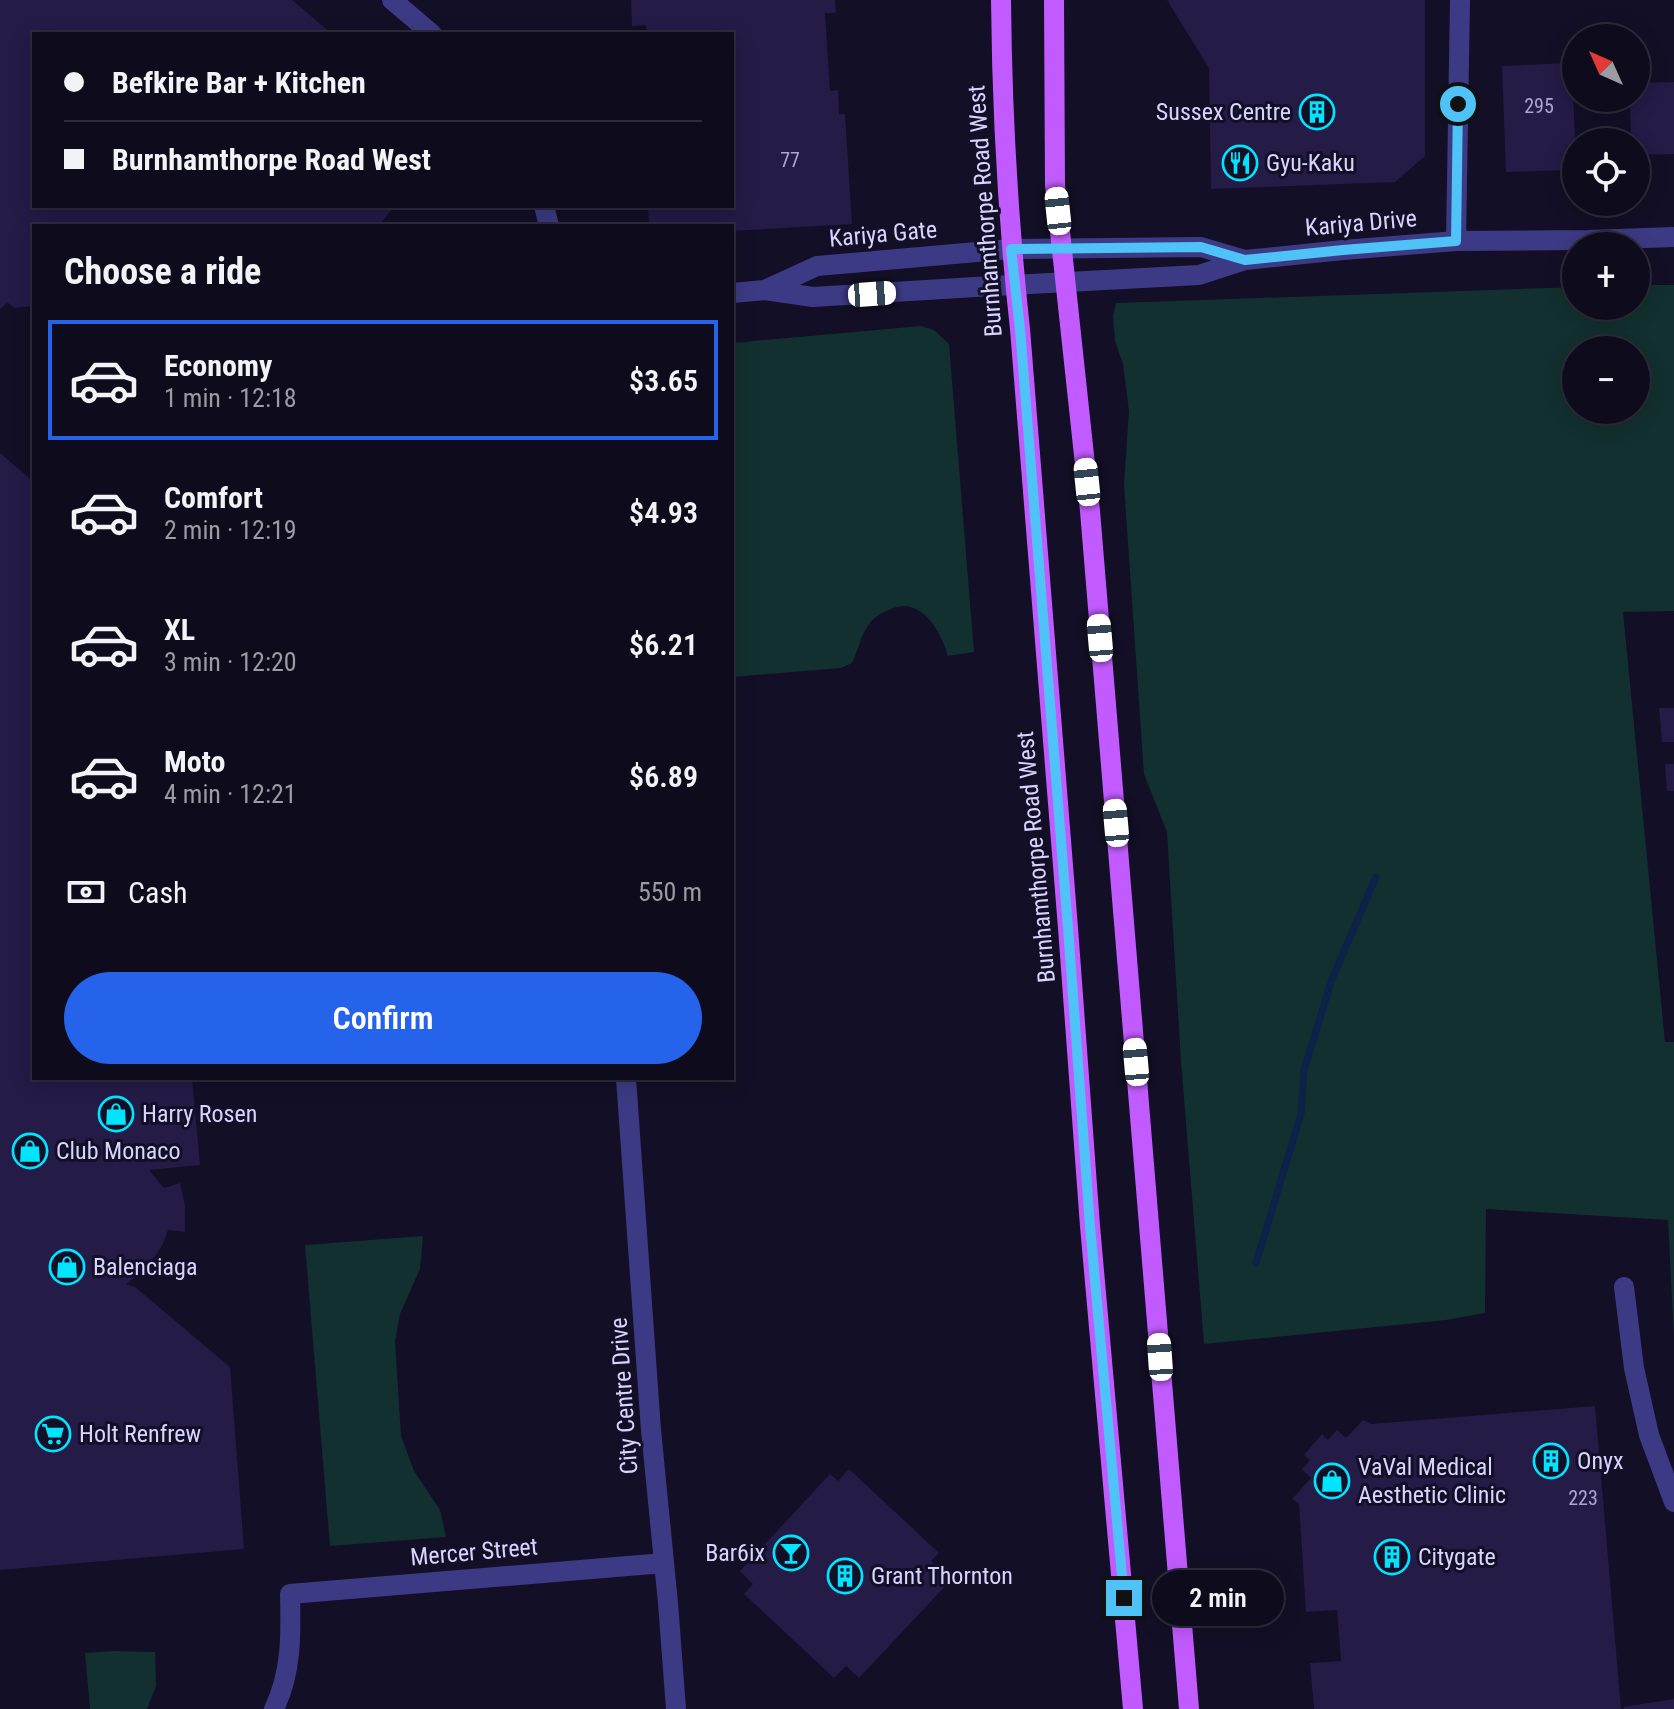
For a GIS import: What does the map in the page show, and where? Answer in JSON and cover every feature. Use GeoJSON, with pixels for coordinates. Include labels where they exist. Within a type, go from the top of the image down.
{"type":"FeatureCollection","features":[{"type":"Feature","properties":{"kind":"main road","name":"Burnhamthorpe Road West"},"geometry":{"type":"LineString","coordinates":[[1001,0],[1003,113],[1011,249],[1090,1226],[1133,1709]]}},
{"type":"Feature","properties":{"kind":"main road"},"geometry":{"type":"LineString","coordinates":[[1054,0],[1055,185],[1091,527],[1189,1709]]}},
{"type":"Feature","properties":{"kind":"street"},"geometry":{"type":"LineString","coordinates":[[392,0],[430,32]]}},
{"type":"Feature","properties":{"kind":"street"},"geometry":{"type":"LineString","coordinates":[[1456,241],[1460,0]]}},
{"type":"Feature","properties":{"kind":"street","name":"Kariya Drive"},"geometry":{"type":"LineString","coordinates":[[1015,285],[1199,275],[1245,260],[1456,241],[1674,237]]}},
{"type":"Feature","properties":{"kind":"street","name":"Kariya Drive"},"geometry":{"type":"LineString","coordinates":[[1011,249],[1201,247],[1245,260]]}},
{"type":"Feature","properties":{"kind":"street","name":"Kariya Gate"},"geometry":{"type":"LineString","coordinates":[[765,290],[817,266],[1011,249]]}},
{"type":"Feature","properties":{"kind":"street","name":"Kariya Gate"},"geometry":{"type":"LineString","coordinates":[[734,293],[765,290],[813,297],[1015,285]]}},
{"type":"Feature","properties":{"kind":"street","name":"City Centre Drive"},"geometry":{"type":"LineString","coordinates":[[626,1080],[651,1430],[676,1709]]}},
{"type":"Feature","properties":{"kind":"street"},"geometry":{"type":"LineString","coordinates":[[1624,1287],[1634,1368],[1649,1435],[1674,1502]]}},
{"type":"Feature","properties":{"kind":"street","name":"Mercer Street"},"geometry":{"type":"LineString","coordinates":[[274,1709],[286,1676],[291,1641],[290,1594],[664,1563]]}},
{"type":"Feature","properties":{"kind":"green space"},"geometry":{"type":"Polygon","coordinates":[[[1650,285],[1674,285],[1674,611],[1623,612],[1665,1042],[1674,1042],[1674,1338],[1668,1220],[1486,1209],[1485,1313],[1446,1320],[1204,1344],[1181,1061],[1167,832],[1144,774],[1124,485],[1129,411],[1123,364],[1115,341],[1113,316],[1116,303],[1562,287],[1562,320],[1650,320],[1650,285]]]}},
{"type":"Feature","properties":{"kind":"green space"},"geometry":{"type":"Polygon","coordinates":[[[921,326],[934,330],[949,344],[974,652],[948,656],[940,635],[927,617],[918,610],[898,607],[883,612],[871,622],[852,663],[841,668],[734,677],[734,343],[921,326]]]}},
{"type":"Feature","properties":{"kind":"green space"},"geometry":{"type":"Polygon","coordinates":[[[423,1236],[420,1269],[400,1314],[395,1341],[401,1436],[414,1471],[440,1510],[446,1537],[330,1546],[305,1245],[423,1236]]]}},
{"type":"Feature","properties":{"kind":"green space"},"geometry":{"type":"Polygon","coordinates":[[[155,1652],[156,1686],[147,1709],[90,1709],[85,1653],[155,1652]]]}},
{"type":"Feature","properties":{"kind":"building"},"geometry":{"type":"Polygon","coordinates":[[[0,0],[292,0],[330,32],[32,32],[32,208],[393,208],[380,224],[32,224],[32,306],[14,308],[7,302],[0,310],[0,0]]]}},
{"type":"Feature","properties":{"kind":"building"},"geometry":{"type":"Polygon","coordinates":[[[631,0],[835,0],[836,13],[825,13],[830,91],[838,90],[839,114],[845,114],[852,224],[734,231],[734,224],[649,224],[648,208],[734,208],[734,32],[647,32],[646,25],[632,26],[631,0]]]}},
{"type":"Feature","properties":{"kind":"building","name":"Sussex Centre"},"geometry":{"type":"Polygon","coordinates":[[[1167,0],[1425,0],[1425,156],[1395,182],[1211,189],[1209,68],[1167,0]]]}},
{"type":"Feature","properties":{"kind":"building"},"geometry":{"type":"Polygon","coordinates":[[[1562,63],[1562,112],[1574,112],[1574,128],[1562,128],[1562,170],[1506,172],[1502,66],[1562,63]]]}},
{"type":"Feature","properties":{"kind":"building"},"geometry":{"type":"Polygon","coordinates":[[[1674,82],[1674,154],[1650,155],[1650,128],[1631,128],[1630,112],[1650,112],[1650,83],[1674,82]]]}},
{"type":"Feature","properties":{"kind":"building"},"geometry":{"type":"Polygon","coordinates":[[[0,453],[32,480],[32,1080],[192,1080],[200,1165],[149,1170],[164,1188],[180,1183],[185,1206],[185,1232],[168,1230],[156,1255],[126,1284],[135,1287],[230,1367],[244,1549],[0,1570],[0,453]]]}},
{"type":"Feature","properties":{"kind":"building"},"geometry":{"type":"Polygon","coordinates":[[[1659,708],[1674,708],[1674,742],[1662,742],[1659,708]]]}},
{"type":"Feature","properties":{"kind":"building"},"geometry":{"type":"Polygon","coordinates":[[[1665,764],[1674,764],[1674,791],[1667,791],[1665,764]]]}},
{"type":"Feature","properties":{"kind":"building"},"geometry":{"type":"Polygon","coordinates":[[[1595,1406],[1621,1709],[1314,1709],[1310,1663],[1341,1661],[1337,1610],[1306,1612],[1299,1504],[1292,1499],[1311,1478],[1302,1469],[1310,1460],[1304,1455],[1322,1434],[1328,1440],[1337,1430],[1346,1438],[1363,1420],[1371,1424],[1595,1406]]]}},
{"type":"Feature","properties":{"kind":"building","name":"Grant Thornton"},"geometry":{"type":"Polygon","coordinates":[[[849,1469],[939,1553],[931,1561],[951,1580],[859,1678],[846,1666],[834,1678],[744,1594],[753,1584],[740,1571],[830,1474],[838,1481],[849,1469]]]}},
{"type":"Feature","properties":{"kind":"building"},"geometry":{"type":"Polygon","coordinates":[[[1674,1699],[1674,1709],[1623,1707],[1674,1699]]]}},
{"type":"Feature","properties":{"kind":"waterway"},"geometry":{"type":"LineString","coordinates":[[1256,1263],[1301,1114],[1304,1070],[1332,979],[1376,877]]}},
{"type":"Feature","properties":{"kind":"place","name":"Sussex Centre"},"geometry":{"type":"Point","coordinates":[1317,112]}},
{"type":"Feature","properties":{"kind":"place","name":"Gyu-Kaku"},"geometry":{"type":"Point","coordinates":[1240,163]}},
{"type":"Feature","properties":{"kind":"place","name":"Harry Rosen"},"geometry":{"type":"Point","coordinates":[116,1114]}},
{"type":"Feature","properties":{"kind":"place","name":"Club Monaco"},"geometry":{"type":"Point","coordinates":[30,1151]}},
{"type":"Feature","properties":{"kind":"place","name":"Balenciaga"},"geometry":{"type":"Point","coordinates":[67,1267]}},
{"type":"Feature","properties":{"kind":"place","name":"Holt Renfrew"},"geometry":{"type":"Point","coordinates":[53,1434]}},
{"type":"Feature","properties":{"kind":"place","name":"Onyx"},"geometry":{"type":"Point","coordinates":[1551,1461]}},
{"type":"Feature","properties":{"kind":"place","name":"VaVal Medical Aesthetic Clinic"},"geometry":{"type":"Point","coordinates":[1332,1481]}},
{"type":"Feature","properties":{"kind":"place","name":"Bar6ix"},"geometry":{"type":"Point","coordinates":[791,1553]}},
{"type":"Feature","properties":{"kind":"place","name":"Citygate"},"geometry":{"type":"Point","coordinates":[1392,1557]}},
{"type":"Feature","properties":{"kind":"place","name":"Grant Thornton"},"geometry":{"type":"Point","coordinates":[845,1576]}},
{"type":"Feature","properties":{"kind":"route"},"geometry":{"type":"LineString","coordinates":[[1124,1598],[1090,1226],[1020,329],[1011,249],[1201,247],[1245,260],[1456,241],[1458,104]]}}]}
